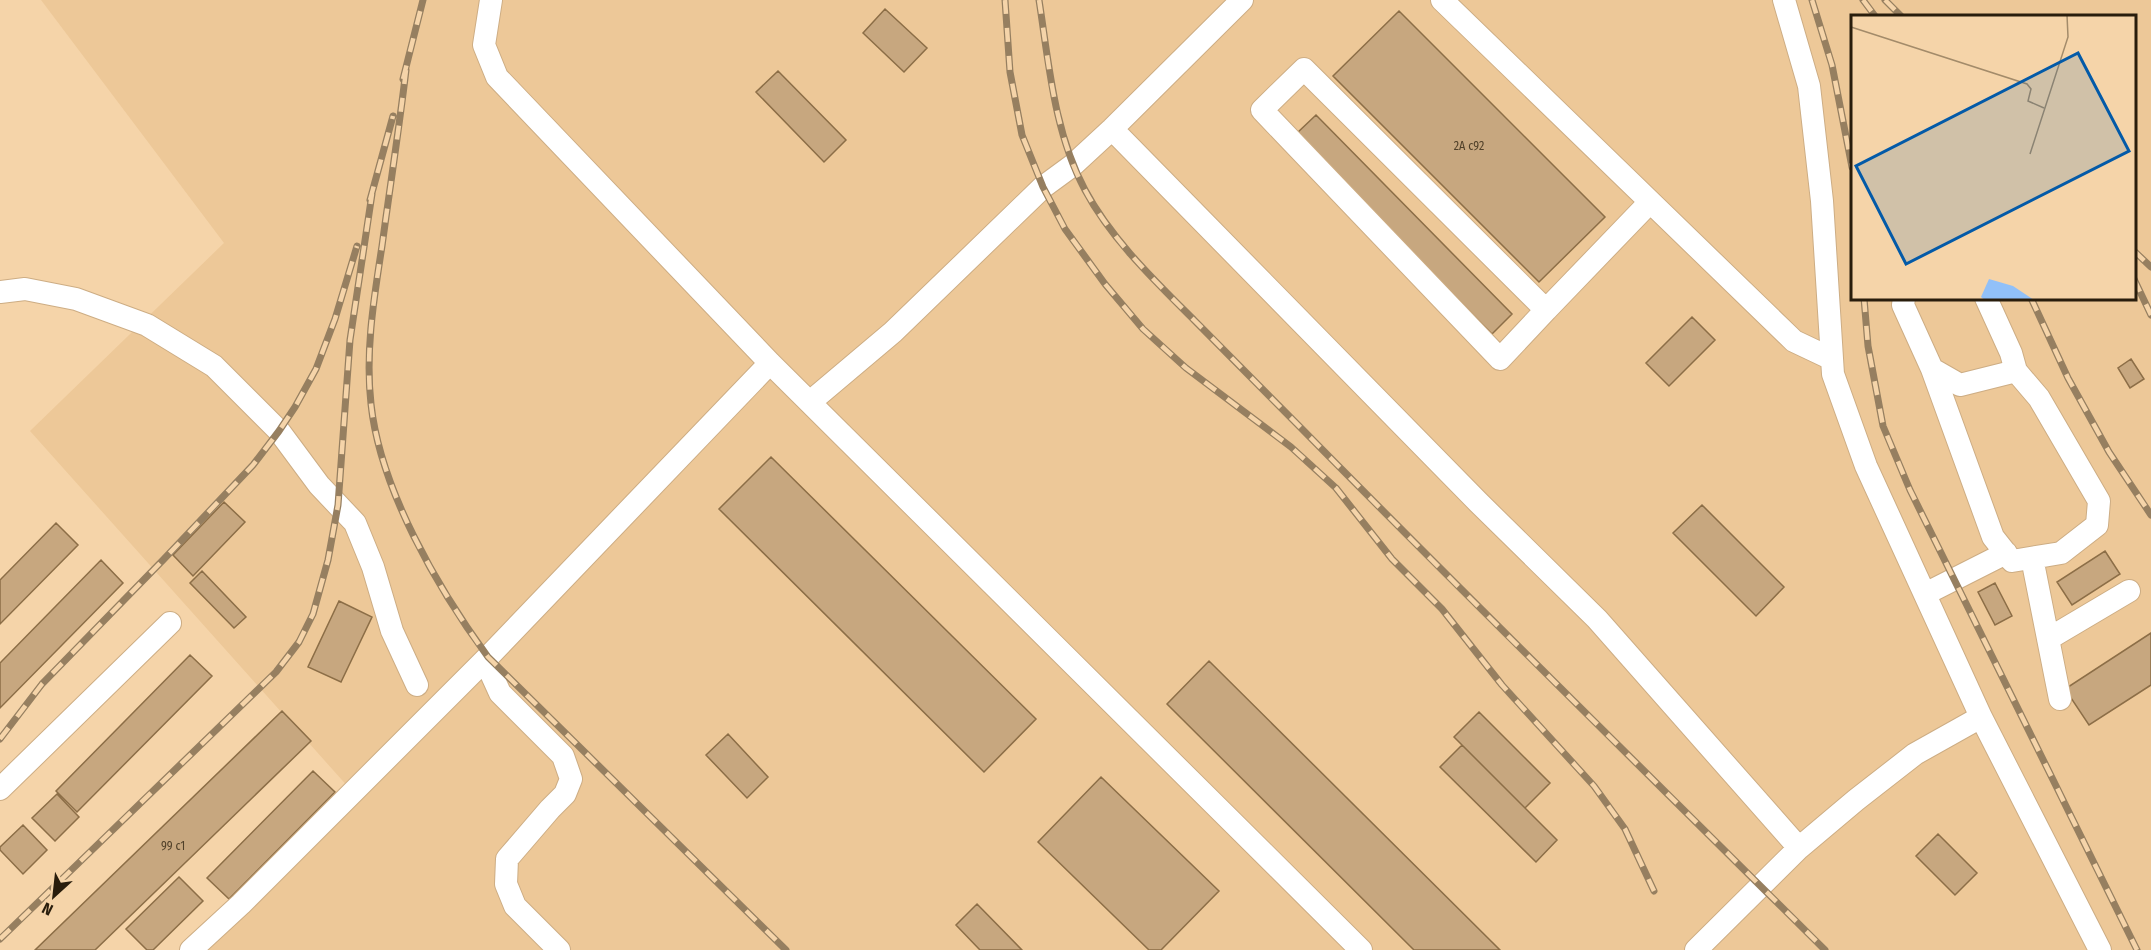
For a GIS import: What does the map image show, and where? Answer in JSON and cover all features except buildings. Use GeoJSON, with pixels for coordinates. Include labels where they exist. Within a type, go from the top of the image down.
{"type":"FeatureCollection","features":[{"type":"Feature","properties":{"kind":"street"},"geometry":{"type":"LineString","coordinates":[[491,0],[483,45],[497,77],[770,363],[1361,950]]}},
{"type":"Feature","properties":{"kind":"street"},"geometry":{"type":"LineString","coordinates":[[810,402],[892,332],[1043,187],[1073,165],[1112,129],[1242,0]]}},
{"type":"Feature","properties":{"kind":"street"},"geometry":{"type":"LineString","coordinates":[[1442,0],[1794,341],[1832,359]]}},
{"type":"Feature","properties":{"kind":"street"},"geometry":{"type":"LineString","coordinates":[[1784,0],[1809,86],[1821,201],[1833,374],[1866,466],[1981,717],[2100,950]]}},
{"type":"Feature","properties":{"kind":"street"},"geometry":{"type":"LineString","coordinates":[[1546,310],[1304,69],[1262,110],[1500,359],[1650,202]]}},
{"type":"Feature","properties":{"kind":"street"},"geometry":{"type":"LineString","coordinates":[[1112,129],[1478,502],[1597,619],[1798,848]]}},
{"type":"Feature","properties":{"kind":"street"},"geometry":{"type":"LineString","coordinates":[[0,292],[25,289],[76,298],[147,325],[214,366],[279,431],[319,485],[356,523],[374,567],[392,631],[417,685]]}},
{"type":"Feature","properties":{"kind":"street"},"geometry":{"type":"LineString","coordinates":[[1904,300],[1903,304],[1932,369],[1993,537],[2012,561],[2061,553],[2097,525],[2099,501],[2039,398],[2016,371],[2011,353],[1987,300]]}},
{"type":"Feature","properties":{"kind":"street"},"geometry":{"type":"LineString","coordinates":[[191,950],[241,904],[484,660],[770,363]]}},
{"type":"Feature","properties":{"kind":"street"},"geometry":{"type":"LineString","coordinates":[[1932,369],[1960,385],[2016,371]]}},
{"type":"Feature","properties":{"kind":"street"},"geometry":{"type":"LineString","coordinates":[[1953,427],[1971,382]]}},
{"type":"Feature","properties":{"kind":"street"},"geometry":{"type":"LineString","coordinates":[[1925,594],[2006,553]]}},
{"type":"Feature","properties":{"kind":"street"},"geometry":{"type":"LineString","coordinates":[[2032,558],[2060,699]]}},
{"type":"Feature","properties":{"kind":"street"},"geometry":{"type":"LineString","coordinates":[[2048,639],[2129,591]]}},
{"type":"Feature","properties":{"kind":"street"},"geometry":{"type":"LineString","coordinates":[[0,789],[170,623]]}},
{"type":"Feature","properties":{"kind":"street"},"geometry":{"type":"LineString","coordinates":[[484,660],[500,693],[562,756],[571,779],[565,795],[507,859],[506,884],[515,906],[559,950]]}},
{"type":"Feature","properties":{"kind":"street"},"geometry":{"type":"LineString","coordinates":[[1696,950],[1798,848],[1856,800],[1916,754],[1981,717]]}},
{"type":"Feature","properties":{"kind":"shaded area"},"geometry":{"type":"Polygon","coordinates":[[[41,0],[2151,0],[2151,950],[184,950],[350,789],[30,431],[224,243],[41,0]]]}},
{"type":"Feature","properties":{"kind":"railway"},"geometry":{"type":"LineString","coordinates":[[403,79],[423,0]]}},
{"type":"Feature","properties":{"kind":"railway"},"geometry":{"type":"LineString","coordinates":[[1005,0],[1010,72],[1022,135],[1043,187],[1065,229],[1105,284],[1143,329],[1186,368],[1291,447],[1336,488],[1392,559],[1442,609],[1502,685],[1594,786],[1625,829],[1654,891]]}},
{"type":"Feature","properties":{"kind":"railway"},"geometry":{"type":"LineString","coordinates":[[1039,0],[1054,97],[1066,145],[1085,190],[1108,226],[1135,259],[1366,494],[1825,950]]}},
{"type":"Feature","properties":{"kind":"railway"},"geometry":{"type":"LineString","coordinates":[[1812,0],[1832,65],[1851,162]]}},
{"type":"Feature","properties":{"kind":"railway"},"geometry":{"type":"LineString","coordinates":[[1863,0],[1874,15]]}},
{"type":"Feature","properties":{"kind":"railway"},"geometry":{"type":"LineString","coordinates":[[1885,0],[1900,15]]}},
{"type":"Feature","properties":{"kind":"railway"},"geometry":{"type":"LineString","coordinates":[[406,70],[373,305],[369,364],[371,404],[377,436],[386,470],[399,503],[431,569],[488,657],[786,950]]}},
{"type":"Feature","properties":{"kind":"railway"},"geometry":{"type":"LineString","coordinates":[[370,200],[393,116]]}},
{"type":"Feature","properties":{"kind":"railway"},"geometry":{"type":"LineString","coordinates":[[0,939],[276,672],[299,642],[313,614],[328,560],[338,505],[350,340],[372,194]]}},
{"type":"Feature","properties":{"kind":"railway"},"geometry":{"type":"LineString","coordinates":[[0,739],[42,684],[253,465],[279,431],[316,369],[335,319],[357,246]]}},
{"type":"Feature","properties":{"kind":"railway"},"geometry":{"type":"LineString","coordinates":[[2136,253],[2151,267]]}},
{"type":"Feature","properties":{"kind":"railway"},"geometry":{"type":"LineString","coordinates":[[2136,283],[2151,315]]}},
{"type":"Feature","properties":{"kind":"railway"},"geometry":{"type":"LineString","coordinates":[[1864,300],[1868,346],[1883,426],[1910,490],[2137,950]]}},
{"type":"Feature","properties":{"kind":"railway"},"geometry":{"type":"LineString","coordinates":[[2032,300],[2068,378],[2109,452],[2151,515]]}}]}
